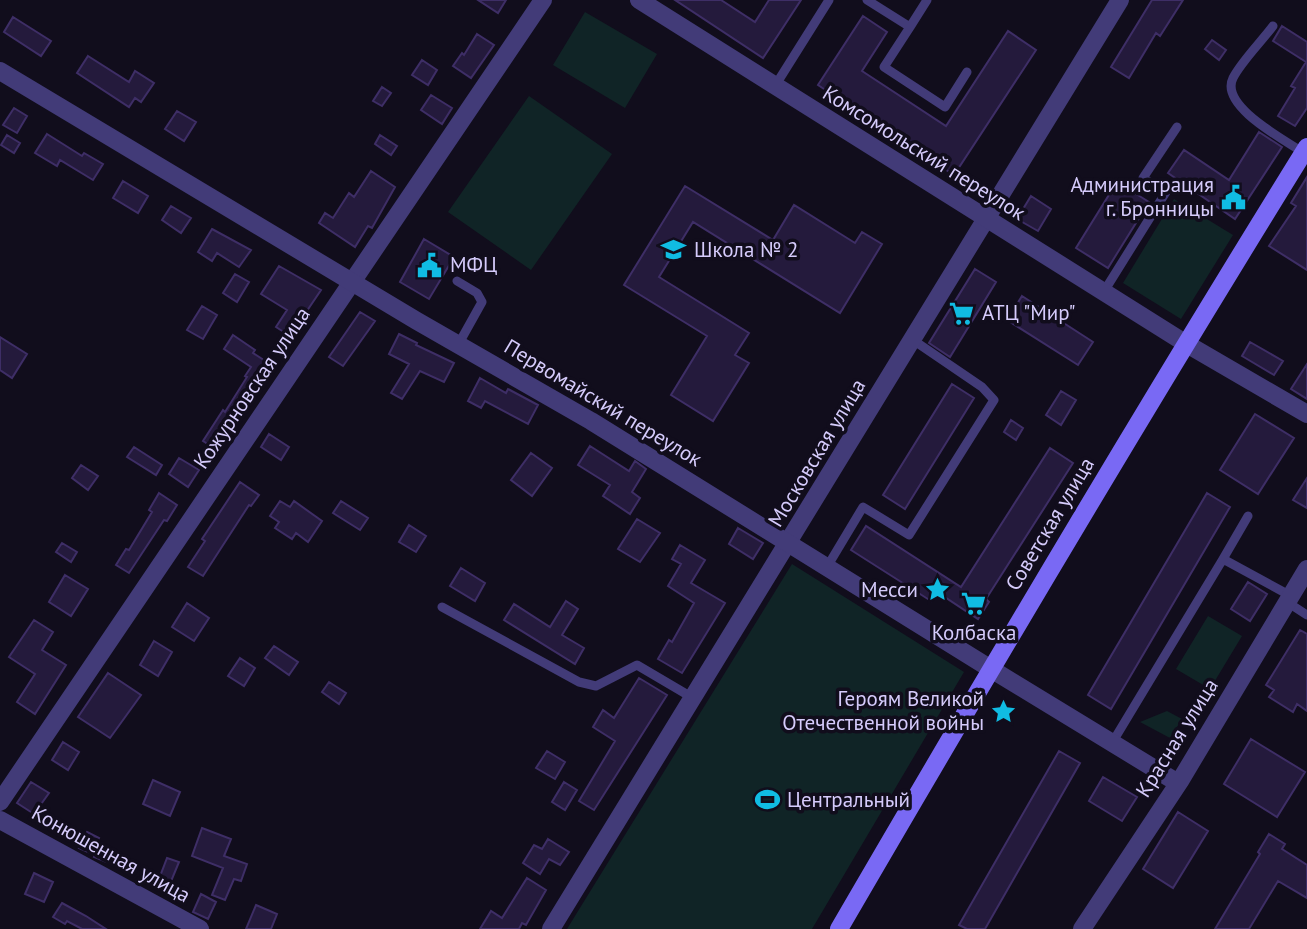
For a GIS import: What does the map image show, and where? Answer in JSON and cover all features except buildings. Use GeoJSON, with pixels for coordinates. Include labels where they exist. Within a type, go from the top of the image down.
{"type":"FeatureCollection","features":[{"type":"Feature","properties":{"kind":"main road","name":"Советская улица"},"geometry":{"type":"LineString","coordinates":[[839,929],[1185,343],[1305,150]]}},
{"type":"Feature","properties":{"kind":"street","name":"Кожурновская улица"},"geometry":{"type":"LineString","coordinates":[[0,802],[543,0]]}},
{"type":"Feature","properties":{"kind":"street","name":"Комсомольский переулок"},"geometry":{"type":"LineString","coordinates":[[639,0],[986,220],[1185,343],[1307,414]]}},
{"type":"Feature","properties":{"kind":"street","name":"Московская улица"},"geometry":{"type":"LineString","coordinates":[[551,929],[1120,0]]}},
{"type":"Feature","properties":{"kind":"street","name":"Первомайский переулок"},"geometry":{"type":"LineString","coordinates":[[0,71],[458,345],[591,421],[1178,783]]}},
{"type":"Feature","properties":{"kind":"street","name":"Красная улица"},"geometry":{"type":"LineString","coordinates":[[1082,929],[1178,783],[1307,569]]}},
{"type":"Feature","properties":{"kind":"street","name":"Конюшенная улица"},"geometry":{"type":"LineString","coordinates":[[0,820],[200,929]]}},
{"type":"Feature","properties":{"kind":"lane"},"geometry":{"type":"LineString","coordinates":[[775,86],[829,0]]}},
{"type":"Feature","properties":{"kind":"lane"},"geometry":{"type":"LineString","coordinates":[[867,0],[910,27]]}},
{"type":"Feature","properties":{"kind":"lane"},"geometry":{"type":"LineString","coordinates":[[927,0],[884,67],[945,107],[967,72]]}},
{"type":"Feature","properties":{"kind":"lane"},"geometry":{"type":"LineString","coordinates":[[1273,26],[1231,80],[1231,95],[1249,116],[1305,150]]}},
{"type":"Feature","properties":{"kind":"lane"},"geometry":{"type":"LineString","coordinates":[[1104,293],[1166,192],[1143,178],[1177,127]]}},
{"type":"Feature","properties":{"kind":"lane"},"geometry":{"type":"LineString","coordinates":[[457,281],[477,293],[482,302],[458,345]]}},
{"type":"Feature","properties":{"kind":"lane"},"geometry":{"type":"LineString","coordinates":[[827,567],[863,507],[909,535],[994,400],[982,387],[913,340]]}},
{"type":"Feature","properties":{"kind":"lane"},"geometry":{"type":"LineString","coordinates":[[1112,743],[1248,516]]}},
{"type":"Feature","properties":{"kind":"lane"},"geometry":{"type":"LineString","coordinates":[[1223,559],[1289,599],[1307,615]]}},
{"type":"Feature","properties":{"kind":"lane"},"geometry":{"type":"LineString","coordinates":[[442,607],[579,682],[596,685],[637,665],[693,698]]}},
{"type":"Feature","properties":{"kind":"green space"},"geometry":{"type":"Polygon","coordinates":[[[585,12],[657,54],[625,108],[553,65],[585,12]]]}},
{"type":"Feature","properties":{"kind":"green space"},"geometry":{"type":"Polygon","coordinates":[[[529,96],[612,154],[531,270],[448,212],[529,96]]]}},
{"type":"Feature","properties":{"kind":"green space"},"geometry":{"type":"Polygon","coordinates":[[[1174,199],[1233,235],[1181,319],[1123,283],[1174,199]]]}},
{"type":"Feature","properties":{"kind":"green space","name":"Центральный"},"geometry":{"type":"Polygon","coordinates":[[[792,564],[964,672],[812,929],[567,929],[792,564]]]}},
{"type":"Feature","properties":{"kind":"green space"},"geometry":{"type":"Polygon","coordinates":[[[1208,616],[1242,636],[1210,689],[1176,669],[1208,616]]]}},
{"type":"Feature","properties":{"kind":"green space"},"geometry":{"type":"Polygon","coordinates":[[[1167,711],[1182,719],[1170,738],[1140,722],[1167,711]]]}},
{"type":"Feature","properties":{"kind":"place","name":"Администрация г. Бронницы"},"geometry":{"type":"Point","coordinates":[1234,197]}},
{"type":"Feature","properties":{"kind":"place","name":"Школа № 2"},"geometry":{"type":"Point","coordinates":[674,250]}},
{"type":"Feature","properties":{"kind":"place","name":"МФЦ"},"geometry":{"type":"Point","coordinates":[430,265]}},
{"type":"Feature","properties":{"kind":"place","name":"АТЦ \"Мир\""},"geometry":{"type":"Point","coordinates":[962,313]}},
{"type":"Feature","properties":{"kind":"place","name":"Месси"},"geometry":{"type":"Point","coordinates":[938,590]}},
{"type":"Feature","properties":{"kind":"place","name":"Колбаска"},"geometry":{"type":"Point","coordinates":[974,604]}},
{"type":"Feature","properties":{"kind":"place","name":"Героям Великой Отечественной войны"},"geometry":{"type":"Point","coordinates":[1004,711]}},
{"type":"Feature","properties":{"kind":"place","name":"Центральный"},"geometry":{"type":"Point","coordinates":[767,800]}}]}
